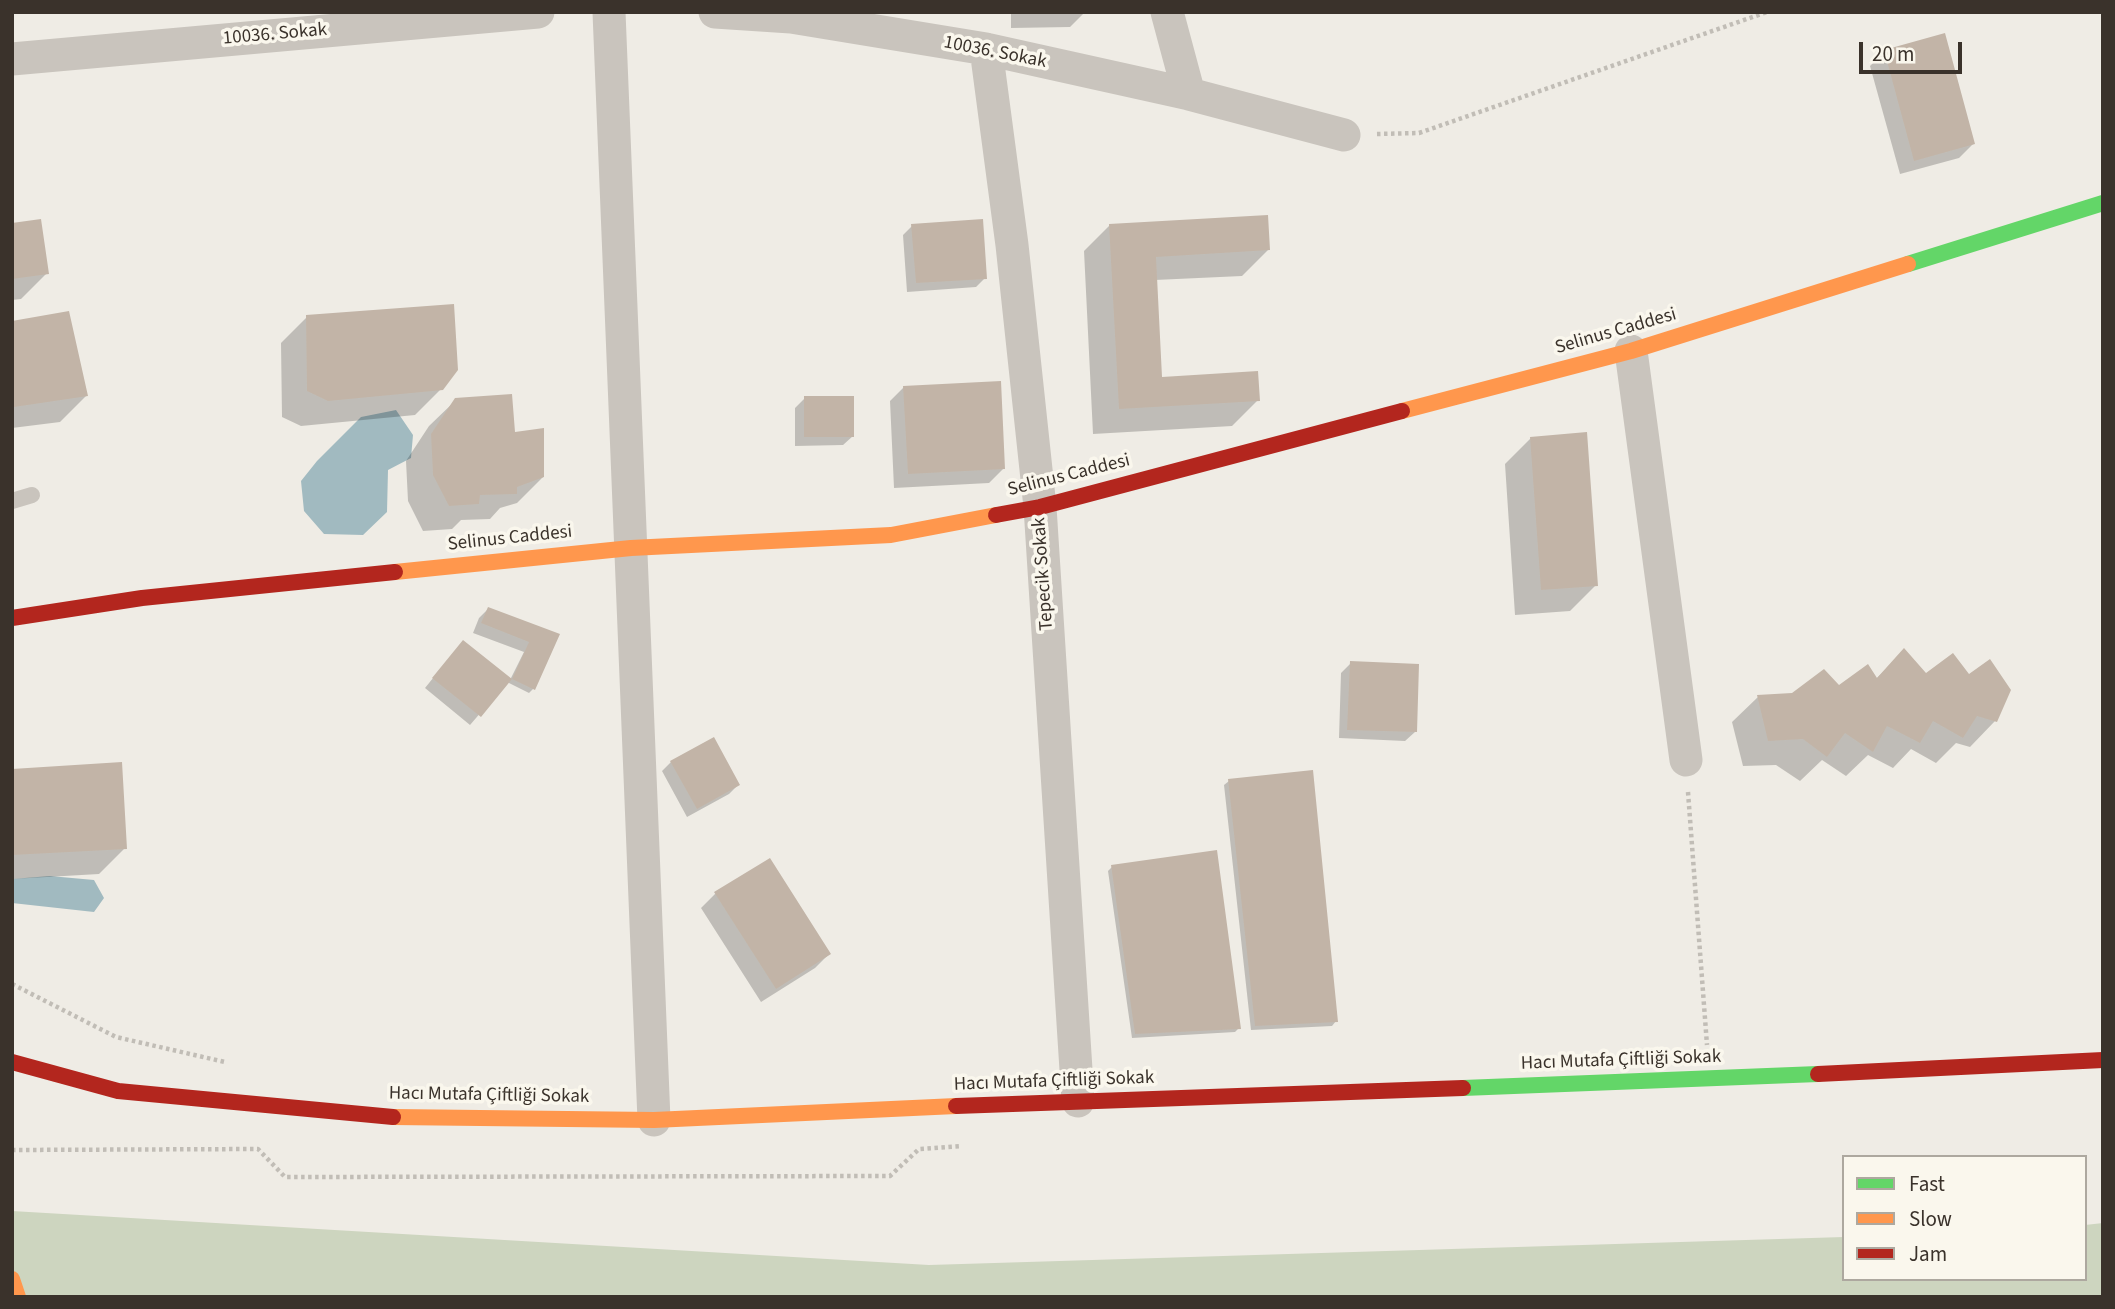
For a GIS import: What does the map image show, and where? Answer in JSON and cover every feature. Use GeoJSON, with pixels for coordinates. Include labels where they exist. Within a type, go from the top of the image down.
{"type":"FeatureCollection","features":[{"type":"Feature","properties":{"kind":"street","name":"10036. Sokak"},"geometry":{"type":"LineString","coordinates":[[12,59],[538,12]]}},
{"type":"Feature","properties":{"kind":"street"},"geometry":{"type":"LineString","coordinates":[[609,12],[654,1120]]}},
{"type":"Feature","properties":{"kind":"street","name":"10036. Sokak"},"geometry":{"type":"LineString","coordinates":[[715,12],[791,17],[986,49],[1189,94],[1345,135]]}},
{"type":"Feature","properties":{"kind":"street"},"geometry":{"type":"LineString","coordinates":[[1167,12],[1189,94]]}},
{"type":"Feature","properties":{"kind":"street","name":"Tepecik Sokak"},"geometry":{"type":"LineString","coordinates":[[986,49],[1012,245],[1040,507],[1078,1101]]}},
{"type":"Feature","properties":{"kind":"street","name":"Selinus Caddesi"},"geometry":{"type":"LineString","coordinates":[[12,618],[142,598],[631,548],[891,535],[1040,507],[1631,351],[2103,203]]}},
{"type":"Feature","properties":{"kind":"street"},"geometry":{"type":"LineString","coordinates":[[1631,351],[1686,760]]}},
{"type":"Feature","properties":{"kind":"street","name":"Hacı Mutafa Çiftliği Sokak"},"geometry":{"type":"LineString","coordinates":[[12,1062],[118,1091],[382,1116],[654,1120],[1078,1101],[1709,1079],[2103,1060]]}},
{"type":"Feature","properties":{"kind":"street"},"geometry":{"type":"LineString","coordinates":[[12,1279],[18,1297]]}},
{"type":"Feature","properties":{"kind":"lane"},"geometry":{"type":"LineString","coordinates":[[12,501],[32,495]]}},
{"type":"Feature","properties":{"kind":"path"},"geometry":{"type":"LineString","coordinates":[[1345,135],[1419,133],[1767,12]]}},
{"type":"Feature","properties":{"kind":"path"},"geometry":{"type":"LineString","coordinates":[[1686,760],[1709,1079]]}},
{"type":"Feature","properties":{"kind":"green space"},"geometry":{"type":"Polygon","coordinates":[[[12,1211],[929,1265],[1842,1237],[1842,1281],[2087,1281],[2087,1225],[2103,1223],[2103,1297],[12,1297],[12,1211]]]}},
{"type":"Feature","properties":{"kind":"water"},"geometry":{"type":"Polygon","coordinates":[[[396,410],[413,435],[411,458],[388,470],[387,512],[363,535],[324,534],[304,511],[301,481],[361,417],[396,410]]]}},
{"type":"Feature","properties":{"kind":"water"},"geometry":{"type":"Polygon","coordinates":[[[50,876],[94,880],[104,898],[94,912],[12,903],[12,879],[50,876]]]}},
{"type":"Feature","properties":{"kind":"building"},"geometry":{"type":"Polygon","coordinates":[[[1945,33],[1975,144],[1914,161],[1884,50],[1945,33]]]}},
{"type":"Feature","properties":{"kind":"building"},"geometry":{"type":"Polygon","coordinates":[[[1268,215],[1270,250],[1156,257],[1162,377],[1258,371],[1260,401],[1119,409],[1109,224],[1268,215]]]}},
{"type":"Feature","properties":{"kind":"building"},"geometry":{"type":"Polygon","coordinates":[[[41,219],[49,274],[12,279],[12,223],[41,219]]]}},
{"type":"Feature","properties":{"kind":"building"},"geometry":{"type":"Polygon","coordinates":[[[983,219],[987,279],[916,283],[911,224],[983,219]]]}},
{"type":"Feature","properties":{"kind":"building"},"geometry":{"type":"Polygon","coordinates":[[[454,304],[458,370],[443,390],[328,401],[307,391],[306,315],[454,304]]]}},
{"type":"Feature","properties":{"kind":"building"},"geometry":{"type":"Polygon","coordinates":[[[69,311],[88,396],[14,407],[12,321],[69,311]]]}},
{"type":"Feature","properties":{"kind":"building"},"geometry":{"type":"Polygon","coordinates":[[[1001,381],[1005,469],[908,474],[903,386],[1001,381]]]}},
{"type":"Feature","properties":{"kind":"building"},"geometry":{"type":"Polygon","coordinates":[[[512,394],[515,432],[544,428],[544,477],[517,487],[517,494],[480,495],[479,504],[449,506],[433,475],[431,434],[455,398],[512,394]]]}},
{"type":"Feature","properties":{"kind":"building"},"geometry":{"type":"Polygon","coordinates":[[[804,396],[854,396],[854,437],[804,437],[804,396]]]}},
{"type":"Feature","properties":{"kind":"building"},"geometry":{"type":"Polygon","coordinates":[[[1587,432],[1598,586],[1541,590],[1530,437],[1587,432]]]}},
{"type":"Feature","properties":{"kind":"building"},"geometry":{"type":"Polygon","coordinates":[[[488,607],[560,634],[535,690],[512,679],[529,642],[481,623],[488,607]]]}},
{"type":"Feature","properties":{"kind":"building"},"geometry":{"type":"Polygon","coordinates":[[[463,640],[512,679],[481,717],[432,678],[463,640]]]}},
{"type":"Feature","properties":{"kind":"building"},"geometry":{"type":"Polygon","coordinates":[[[1904,648],[1926,673],[1953,653],[1969,674],[1990,659],[2011,690],[1997,722],[1977,716],[1963,738],[1933,721],[1920,743],[1887,726],[1873,752],[1845,733],[1827,757],[1803,739],[1768,741],[1757,695],[1792,693],[1824,669],[1839,685],[1868,664],[1877,678],[1904,648]]]}},
{"type":"Feature","properties":{"kind":"building"},"geometry":{"type":"Polygon","coordinates":[[[1350,661],[1419,664],[1417,732],[1347,730],[1350,661]]]}},
{"type":"Feature","properties":{"kind":"building"},"geometry":{"type":"Polygon","coordinates":[[[714,737],[740,785],[697,809],[670,761],[714,737]]]}},
{"type":"Feature","properties":{"kind":"building"},"geometry":{"type":"Polygon","coordinates":[[[122,762],[127,849],[12,855],[12,769],[122,762]]]}},
{"type":"Feature","properties":{"kind":"building"},"geometry":{"type":"Polygon","coordinates":[[[1313,770],[1338,1022],[1255,1026],[1228,779],[1313,770]]]}},
{"type":"Feature","properties":{"kind":"building"},"geometry":{"type":"Polygon","coordinates":[[[1217,850],[1241,1029],[1135,1034],[1111,865],[1217,850]]]}},
{"type":"Feature","properties":{"kind":"building"},"geometry":{"type":"Polygon","coordinates":[[[770,858],[831,954],[776,989],[714,892],[770,858]]]}},
{"type":"Feature","properties":{"kind":"traffic: fast"},"geometry":{"type":"LineString","coordinates":[[1908,264],[2103,203]]}},
{"type":"Feature","properties":{"kind":"traffic: fast"},"geometry":{"type":"LineString","coordinates":[[1463,1088],[1818,1074]]}},
{"type":"Feature","properties":{"kind":"traffic: slow"},"geometry":{"type":"LineString","coordinates":[[1402,411],[1631,351],[1908,264]]}},
{"type":"Feature","properties":{"kind":"traffic: slow"},"geometry":{"type":"LineString","coordinates":[[395,572],[631,548],[891,535],[996,515]]}},
{"type":"Feature","properties":{"kind":"traffic: slow"},"geometry":{"type":"LineString","coordinates":[[393,1117],[654,1120],[956,1106]]}},
{"type":"Feature","properties":{"kind":"traffic: slow"},"geometry":{"type":"LineString","coordinates":[[12,1279],[18,1297]]}},
{"type":"Feature","properties":{"kind":"traffic: jam"},"geometry":{"type":"LineString","coordinates":[[996,515],[1040,507],[1402,411]]}},
{"type":"Feature","properties":{"kind":"traffic: jam"},"geometry":{"type":"LineString","coordinates":[[12,618],[142,598],[395,572]]}},
{"type":"Feature","properties":{"kind":"traffic: jam"},"geometry":{"type":"LineString","coordinates":[[1818,1074],[2103,1060]]}},
{"type":"Feature","properties":{"kind":"traffic: jam"},"geometry":{"type":"LineString","coordinates":[[12,1062],[118,1091],[393,1117]]}},
{"type":"Feature","properties":{"kind":"traffic: jam"},"geometry":{"type":"LineString","coordinates":[[956,1106],[1463,1088]]}}]}
